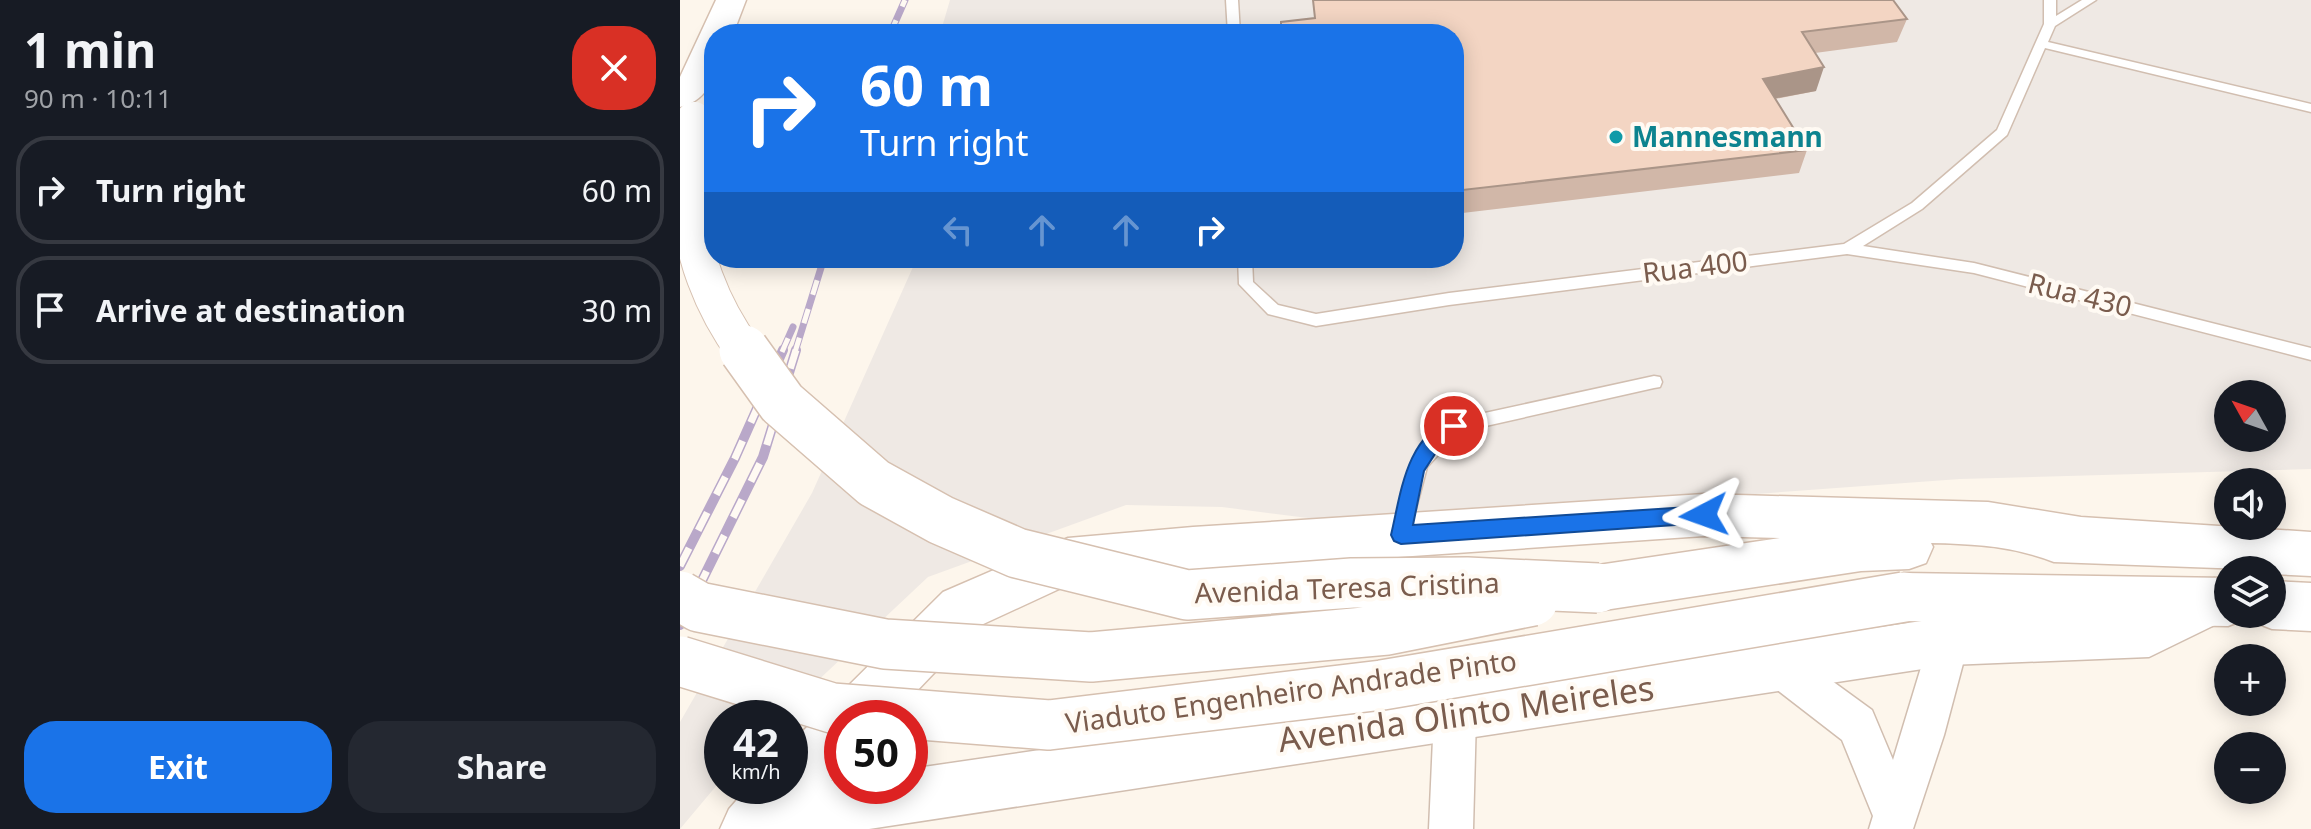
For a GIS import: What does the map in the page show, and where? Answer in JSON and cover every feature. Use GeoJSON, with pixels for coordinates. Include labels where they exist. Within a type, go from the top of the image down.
{"type":"FeatureCollection","features":[{"type":"Feature","properties":{"kind":"main road"},"geometry":{"type":"LineString","coordinates":[[721,24],[731,0]]}},
{"type":"Feature","properties":{"kind":"main road","name":"Avenida Teresa Cristina"},"geometry":{"type":"LineString","coordinates":[[704,62],[687,97],[689,196],[698,260],[724,323],[782,403],[874,483],[941,520],[1017,553],[1187,595],[1352,583],[1453,582],[1598,588]]}},
{"type":"Feature","properties":{"kind":"main road"},"geometry":{"type":"LineString","coordinates":[[872,700],[961,609],[1068,561],[1704,515],[1988,523],[2081,539],[2311,554]]}},
{"type":"Feature","properties":{"kind":"main road","name":"Viaduto Engenheiro Andrade Pinto"},"geometry":{"type":"LineString","coordinates":[[680,596],[699,607],[885,644],[1091,657],[1387,630],[1598,588],[1861,549],[2081,539]]}},
{"type":"Feature","properties":{"kind":"main road","name":"Viaduto Engenheiro Andrade Pinto"},"geometry":{"type":"LineString","coordinates":[[680,661],[832,708],[1049,725],[1382,685],[1904,597]]}},
{"type":"Feature","properties":{"kind":"main road","name":"Avenida Olinto Meireles"},"geometry":{"type":"LineString","coordinates":[[1904,597],[2214,601]]}},
{"type":"Feature","properties":{"kind":"main road"},"geometry":{"type":"LineString","coordinates":[[2286,606],[2311,607]]}},
{"type":"Feature","properties":{"kind":"main road","name":"Avenida Olinto Meireles"},"geometry":{"type":"LineString","coordinates":[[808,765],[824,749]]}},
{"type":"Feature","properties":{"kind":"street","name":"Avenida Olinto Meireles"},"geometry":{"type":"LineString","coordinates":[[808,799],[1455,716],[1949,641],[2149,633],[2214,604]]}},
{"type":"Feature","properties":{"kind":"street"},"geometry":{"type":"LineString","coordinates":[[1893,821],[1923,735],[1949,641]]}},
{"type":"Feature","properties":{"kind":"street"},"geometry":{"type":"LineString","coordinates":[[1781,668],[1857,725],[1893,821]]}},
{"type":"Feature","properties":{"kind":"street"},"geometry":{"type":"LineString","coordinates":[[1451,829],[1455,716]]}},
{"type":"Feature","properties":{"kind":"lane"},"geometry":{"type":"LineString","coordinates":[[1232,0],[1233,24]]}},
{"type":"Feature","properties":{"kind":"lane","name":"Rua 400"},"geometry":{"type":"LineString","coordinates":[[1245,268],[1246,284],[1273,310],[1316,320],[1449,299],[1847,249],[1917,206],[2002,132],[2050,24],[2050,0]]}},
{"type":"Feature","properties":{"kind":"lane"},"geometry":{"type":"LineString","coordinates":[[2050,24],[2090,0]]}},
{"type":"Feature","properties":{"kind":"lane"},"geometry":{"type":"LineString","coordinates":[[2042,44],[2311,108]]}},
{"type":"Feature","properties":{"kind":"lane","name":"Rua 430"},"geometry":{"type":"LineString","coordinates":[[1847,249],[1974,268],[2311,354]]}},
{"type":"Feature","properties":{"kind":"lane"},"geometry":{"type":"LineString","coordinates":[[1401,535],[1415,469],[1430,445],[1454,426],[1654,382]]}},
{"type":"Feature","properties":{"kind":"shaded area"},"geometry":{"type":"Polygon","coordinates":[[[950,0],[2311,0],[2311,469],[2214,468],[2214,472],[1960,479],[1401,520],[1308,518],[1222,507],[1126,505],[928,577],[797,700],[704,700],[704,800],[680,829],[680,722],[812,493],[913,268],[1464,268],[1464,24],[943,24],[950,0]]]}},
{"type":"Feature","properties":{"kind":"building","name":"Mannesmann"},"geometry":{"type":"Polygon","coordinates":[[[1313,0],[1893,0],[1907,19],[1802,32],[1824,67],[1763,79],[1807,150],[1464,190],[1464,24],[1281,24],[1315,18],[1313,0]]]}},
{"type":"Feature","properties":{"kind":"railway"},"geometry":{"type":"LineString","coordinates":[[894,24],[905,0]]}},
{"type":"Feature","properties":{"kind":"railway"},"geometry":{"type":"LineString","coordinates":[[795,352],[821,268]]}},
{"type":"Feature","properties":{"kind":"railway"},"geometry":{"type":"LineString","coordinates":[[782,352],[793,327]]}},
{"type":"Feature","properties":{"kind":"railway"},"geometry":{"type":"LineString","coordinates":[[680,566],[735,458],[783,350]]}},
{"type":"Feature","properties":{"kind":"railway"},"geometry":{"type":"LineString","coordinates":[[680,625],[763,457],[796,350]]}},
{"type":"Feature","properties":{"kind":"place","name":"Mannesmann"},"geometry":{"type":"Point","coordinates":[1616,137]}},
{"type":"Feature","properties":{"kind":"route"},"geometry":{"type":"LineString","coordinates":[[1454,426],[1430,445],[1415,469],[1401,535],[1704,515]]}}]}
